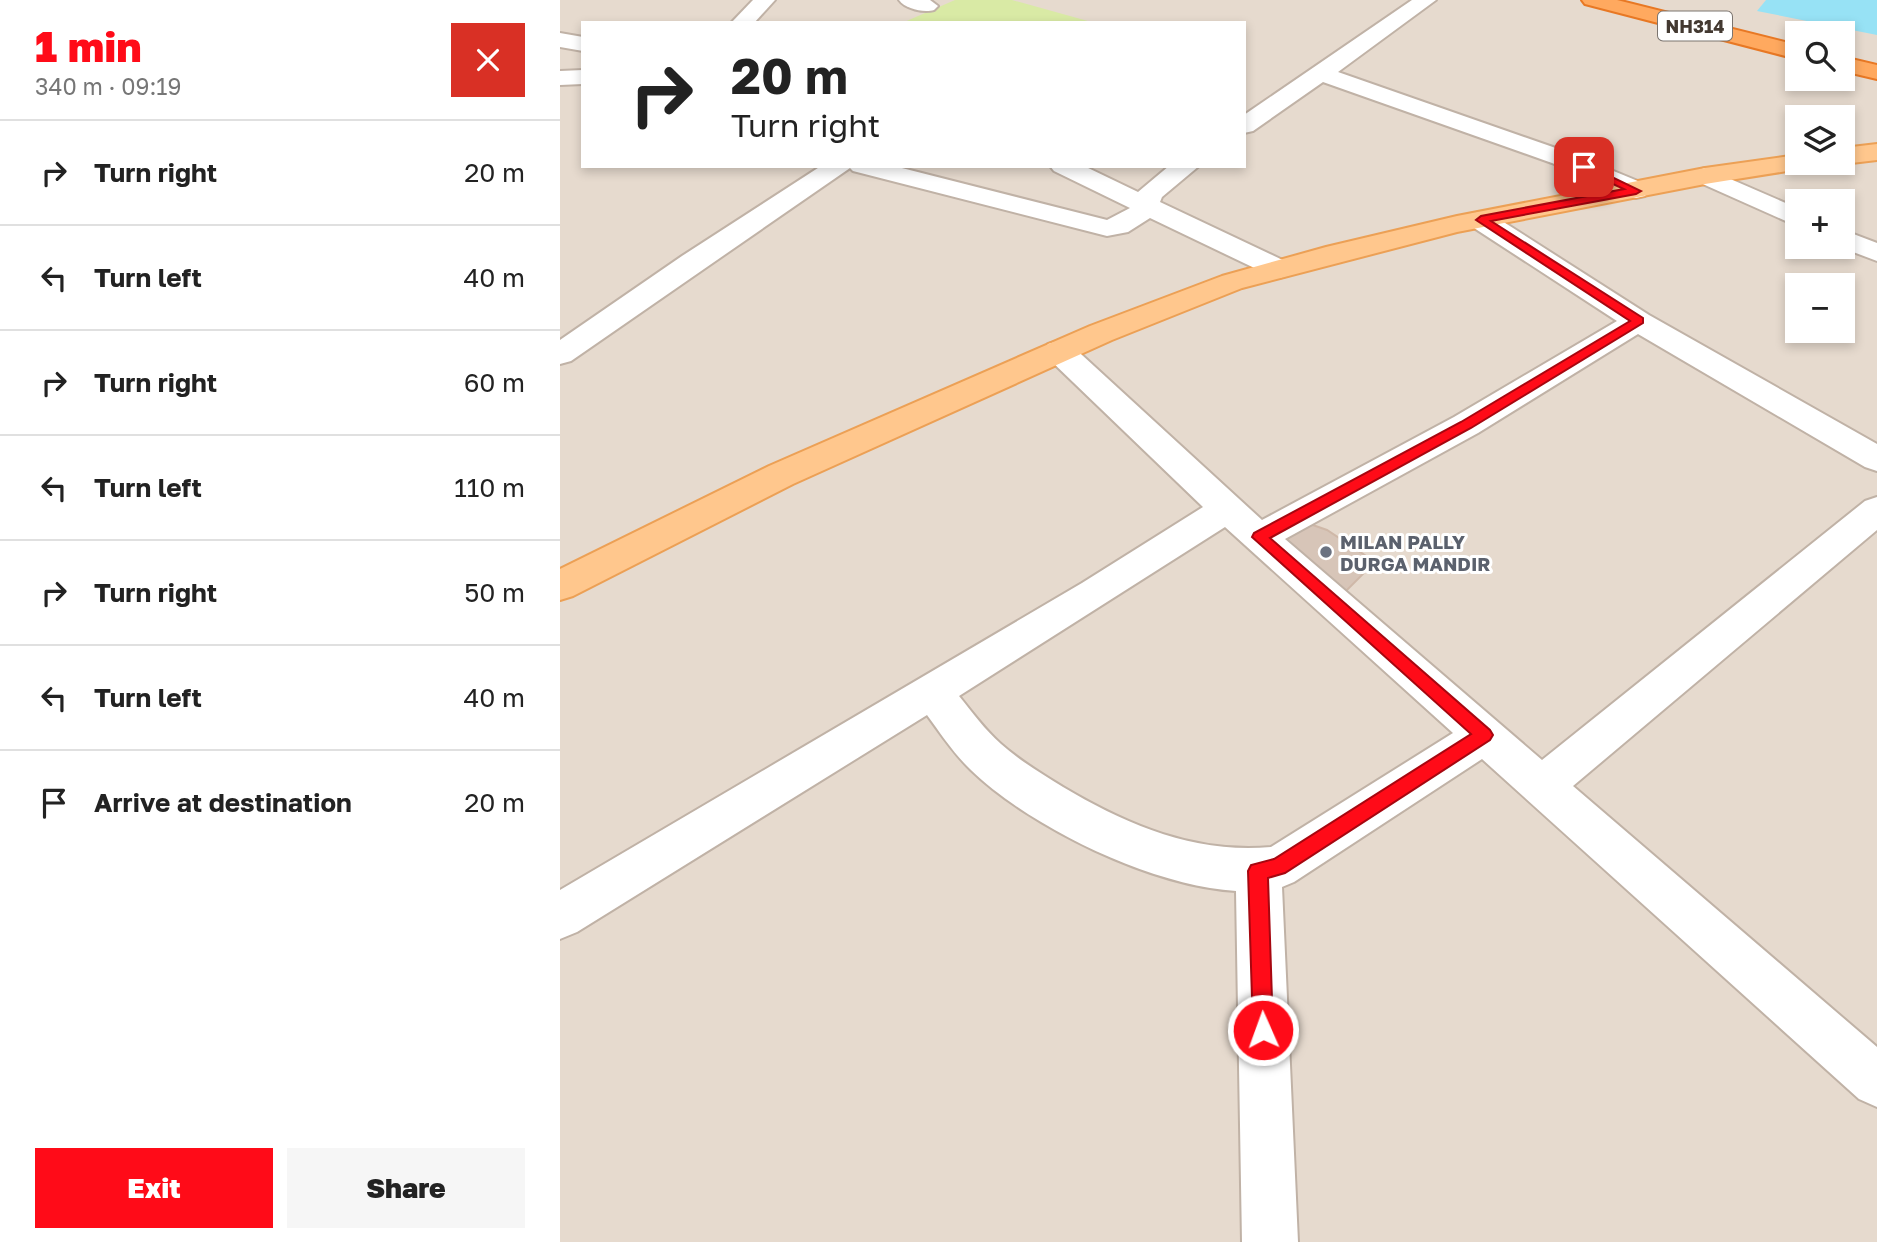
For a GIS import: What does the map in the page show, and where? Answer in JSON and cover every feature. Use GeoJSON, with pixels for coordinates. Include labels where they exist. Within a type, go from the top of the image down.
{"type":"FeatureCollection","features":[{"type":"Feature","properties":{"kind":"highway","name":"NH314"},"geometry":{"type":"LineString","coordinates":[[1592,0],[1785,49]]}},
{"type":"Feature","properties":{"kind":"highway"},"geometry":{"type":"LineString","coordinates":[[1855,67],[1877,72]]}},
{"type":"Feature","properties":{"kind":"main road"},"geometry":{"type":"LineString","coordinates":[[1855,155],[1877,152]]}},
{"type":"Feature","properties":{"kind":"main road"},"geometry":{"type":"LineString","coordinates":[[567,575],[781,475],[1059,351],[1232,282],[1336,253],[1481,220],[1705,176],[1785,165]]}},
{"type":"Feature","properties":{"kind":"street"},"geometry":{"type":"LineString","coordinates":[[744,21],[765,0]]}},
{"type":"Feature","properties":{"kind":"street"},"geometry":{"type":"LineString","coordinates":[[1246,125],[1426,0]]}},
{"type":"Feature","properties":{"kind":"street"},"geometry":{"type":"LineString","coordinates":[[560,40],[581,44]]}},
{"type":"Feature","properties":{"kind":"street"},"geometry":{"type":"LineString","coordinates":[[1320,74],[1561,158],[1636,191]]}},
{"type":"Feature","properties":{"kind":"street"},"geometry":{"type":"LineString","coordinates":[[560,79],[581,77]]}},
{"type":"Feature","properties":{"kind":"street"},"geometry":{"type":"LineString","coordinates":[[1246,99],[1273,106]]}},
{"type":"Feature","properties":{"kind":"street"},"geometry":{"type":"LineString","coordinates":[[560,354],[699,257],[836,168]]}},
{"type":"Feature","properties":{"kind":"street"},"geometry":{"type":"LineString","coordinates":[[871,168],[977,193],[1098,228],[1118,226],[1145,207],[1150,193],[1183,168]]}},
{"type":"Feature","properties":{"kind":"street"},"geometry":{"type":"LineString","coordinates":[[1067,168],[1279,269]]}},
{"type":"Feature","properties":{"kind":"street"},"geometry":{"type":"LineString","coordinates":[[1705,176],[1785,213]]}},
{"type":"Feature","properties":{"kind":"street"},"geometry":{"type":"LineString","coordinates":[[1481,220],[1638,321],[1877,459]]}},
{"type":"Feature","properties":{"kind":"street"},"geometry":{"type":"LineString","coordinates":[[1855,243],[1877,253]]}},
{"type":"Feature","properties":{"kind":"street"},"geometry":{"type":"LineString","coordinates":[[1260,537],[1466,425],[1638,321]]}},
{"type":"Feature","properties":{"kind":"street"},"geometry":{"type":"LineString","coordinates":[[1059,351],[1227,509],[1877,1081]]}},
{"type":"Feature","properties":{"kind":"street"},"geometry":{"type":"LineString","coordinates":[[560,916],[932,692],[1227,509]]}},
{"type":"Feature","properties":{"kind":"street"},"geometry":{"type":"LineString","coordinates":[[1541,786],[1877,510]]}},
{"type":"Feature","properties":{"kind":"street"},"geometry":{"type":"LineString","coordinates":[[932,692],[979,751],[1002,771],[1079,820],[1110,837],[1151,851],[1229,871],[1258,871],[1278,867],[1484,735]]}},
{"type":"Feature","properties":{"kind":"street"},"geometry":{"type":"LineString","coordinates":[[1258,871],[1270,1242]]}},
{"type":"Feature","properties":{"kind":"shaded area"},"geometry":{"type":"Polygon","coordinates":[[[560,0],[1877,0],[1877,1242],[560,1242],[560,0]]]}},
{"type":"Feature","properties":{"kind":"green space"},"geometry":{"type":"Polygon","coordinates":[[[955,0],[1012,0],[1088,21],[907,21],[955,0]]]}},
{"type":"Feature","properties":{"kind":"water"},"geometry":{"type":"Polygon","coordinates":[[[1766,0],[1877,0],[1877,35],[1855,31],[1855,21],[1807,21],[1757,11],[1766,0]]]}},
{"type":"Feature","properties":{"kind":"building","name":"MILAN PALLY DURGA MANDIR"},"geometry":{"type":"Polygon","coordinates":[[[1307,523],[1327,530],[1375,562],[1343,594],[1280,543],[1307,523]]]}},
{"type":"Feature","properties":{"kind":"place","name":"MILAN PALLY DURGA MANDIR"},"geometry":{"type":"Point","coordinates":[1326,552]}},
{"type":"Feature","properties":{"kind":"route"},"geometry":{"type":"LineString","coordinates":[[1263,1030],[1258,871],[1278,867],[1484,735],[1260,537],[1466,425],[1638,321],[1481,220],[1636,191],[1584,167]]}}]}
